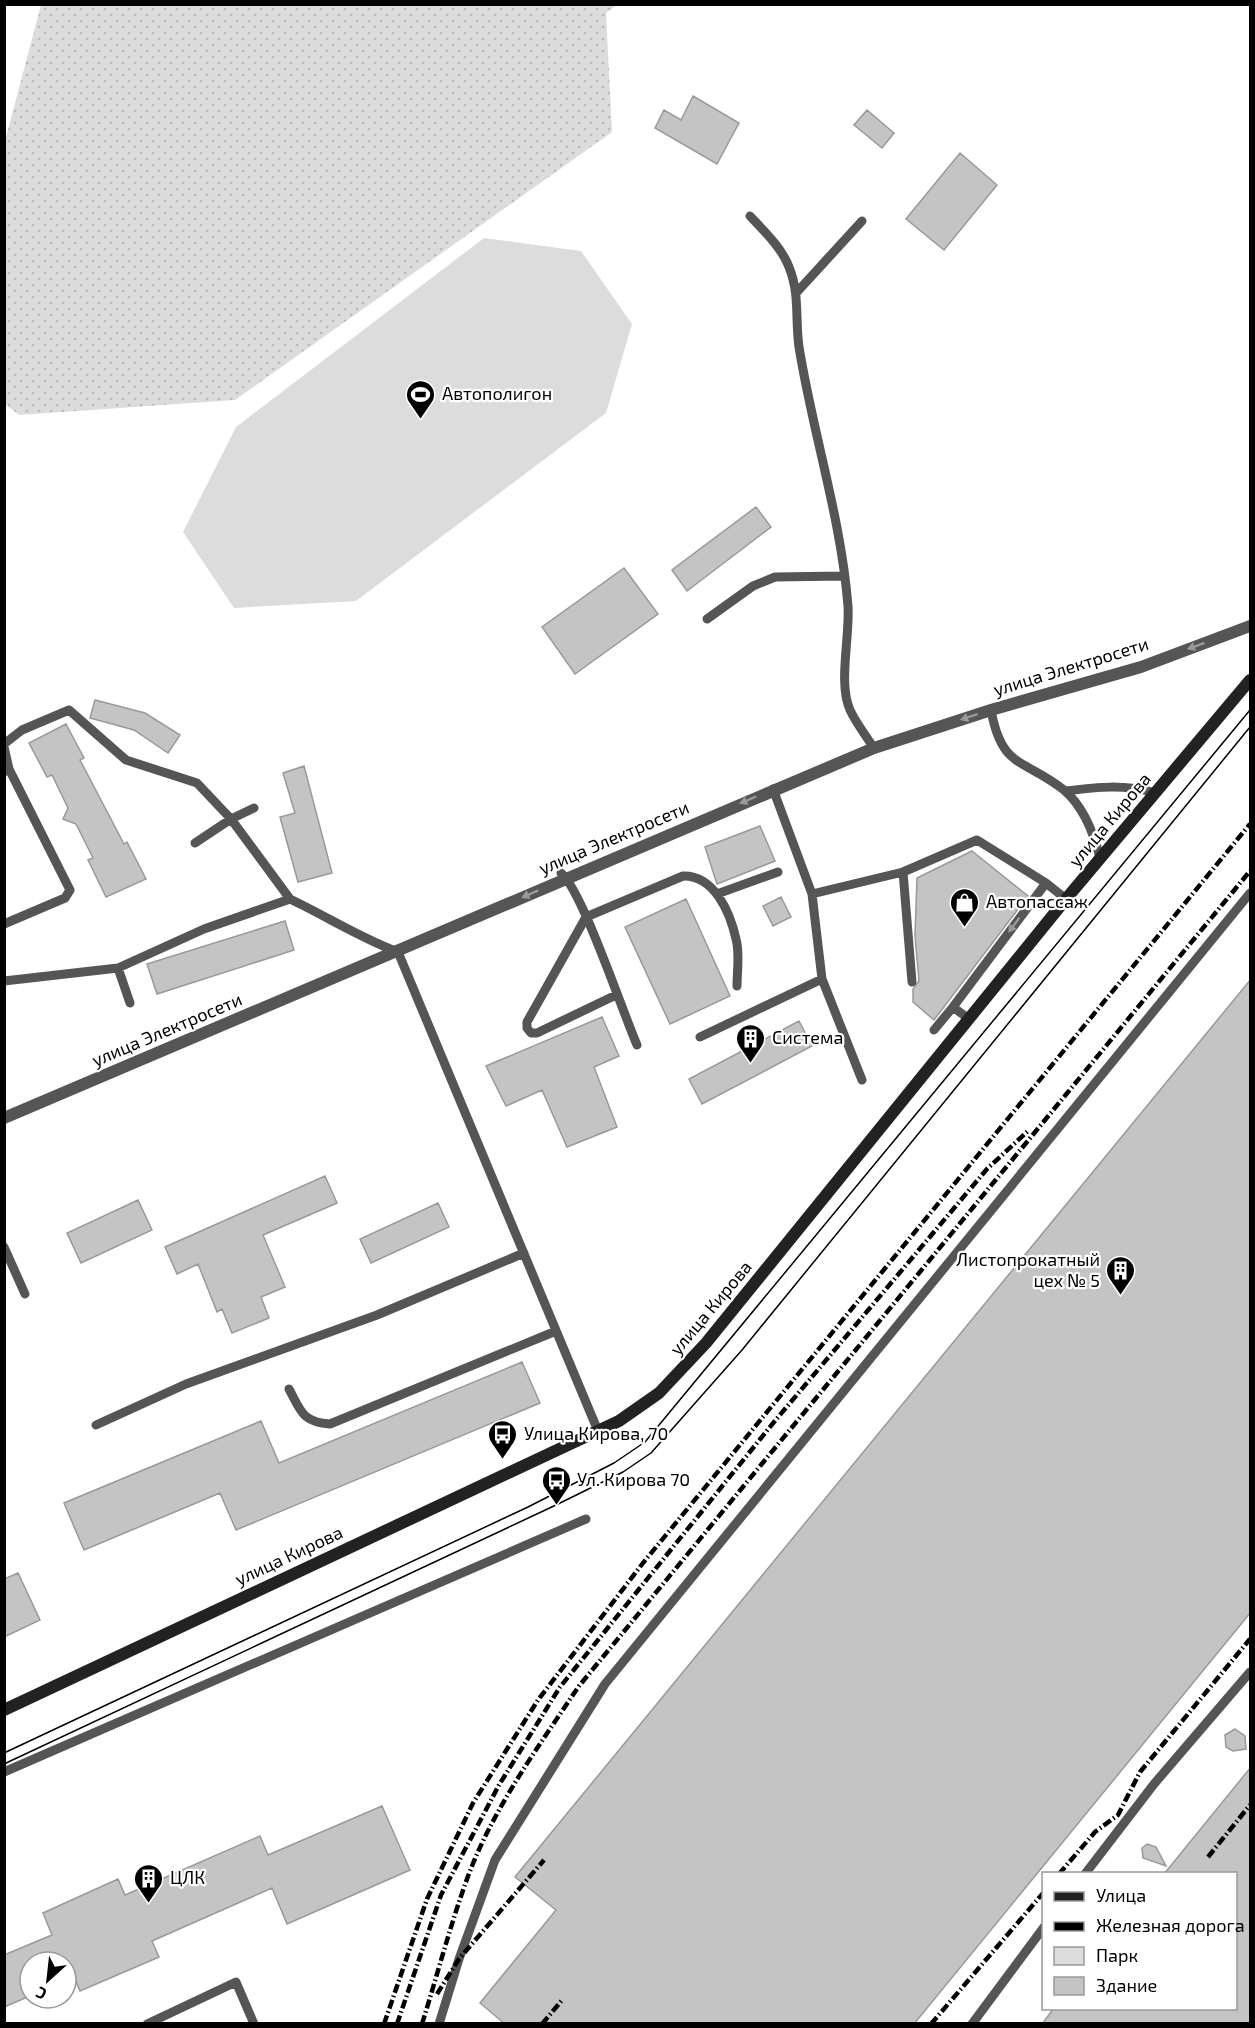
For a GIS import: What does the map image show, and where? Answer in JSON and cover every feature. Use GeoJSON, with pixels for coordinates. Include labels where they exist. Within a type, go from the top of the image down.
{"type":"FeatureCollection","features":[{"type":"Feature","properties":{"kind":"main road","name":"улица Кирова"},"geometry":{"type":"LineString","coordinates":[[4,1710],[597,1431],[637,1410],[659,1393],[686,1367],[1066,899],[1251,680]]}},
{"type":"Feature","properties":{"kind":"street","name":"улица Электросети"},"geometry":{"type":"LineString","coordinates":[[4,1118],[398,952],[564,876],[874,748],[991,710],[1141,667],[1251,626]]}},
{"type":"Feature","properties":{"kind":"lane"},"geometry":{"type":"LineString","coordinates":[[750,216],[766,233],[788,264],[797,292],[799,345],[834,505],[844,576],[849,642],[843,679],[849,709],[874,748]]}},
{"type":"Feature","properties":{"kind":"lane"},"geometry":{"type":"LineString","coordinates":[[797,292],[862,221]]}},
{"type":"Feature","properties":{"kind":"lane"},"geometry":{"type":"LineString","coordinates":[[707,619],[753,586],[775,577],[844,576]]}},
{"type":"Feature","properties":{"kind":"lane"},"geometry":{"type":"LineString","coordinates":[[5,923],[65,898],[70,890],[7,771],[4,746],[22,730],[69,710],[126,760],[197,783],[231,819],[290,899],[341,923],[362,938],[398,952],[597,1431]]}},
{"type":"Feature","properties":{"kind":"lane"},"geometry":{"type":"LineString","coordinates":[[991,710],[996,736],[1002,748],[1013,759],[1066,791],[1092,828],[1100,858]]}},
{"type":"Feature","properties":{"kind":"lane"},"geometry":{"type":"LineString","coordinates":[[1066,791],[1108,785],[1134,787],[1155,793]]}},
{"type":"Feature","properties":{"kind":"lane"},"geometry":{"type":"LineString","coordinates":[[773,789],[812,894],[822,979],[862,1080]]}},
{"type":"Feature","properties":{"kind":"lane"},"geometry":{"type":"LineString","coordinates":[[195,843],[231,819],[254,808]]}},
{"type":"Feature","properties":{"kind":"lane"},"geometry":{"type":"LineString","coordinates":[[812,894],[903,872],[977,840],[1046,883],[1066,899]]}},
{"type":"Feature","properties":{"kind":"lane"},"geometry":{"type":"LineString","coordinates":[[717,894],[778,872]]}},
{"type":"Feature","properties":{"kind":"lane"},"geometry":{"type":"LineString","coordinates":[[903,872],[912,982]]}},
{"type":"Feature","properties":{"kind":"lane"},"geometry":{"type":"LineString","coordinates":[[616,995],[537,1033],[531,1033],[527,1029],[527,1022],[586,917],[683,876],[695,875],[705,880],[717,894],[737,940],[737,986]]}},
{"type":"Feature","properties":{"kind":"lane"},"geometry":{"type":"LineString","coordinates":[[564,876],[586,917],[637,1045]]}},
{"type":"Feature","properties":{"kind":"lane"},"geometry":{"type":"LineString","coordinates":[[934,1030],[1046,883]]}},
{"type":"Feature","properties":{"kind":"lane"},"geometry":{"type":"LineString","coordinates":[[439,2024],[459,1959],[495,1860],[605,1684],[1251,893]]}},
{"type":"Feature","properties":{"kind":"lane"},"geometry":{"type":"LineString","coordinates":[[4,981],[118,968],[204,929],[290,899]]}},
{"type":"Feature","properties":{"kind":"lane"},"geometry":{"type":"LineString","coordinates":[[118,968],[130,1003]]}},
{"type":"Feature","properties":{"kind":"lane"},"geometry":{"type":"LineString","coordinates":[[700,1037],[822,979]]}},
{"type":"Feature","properties":{"kind":"lane"},"geometry":{"type":"LineString","coordinates":[[952,1007],[969,1019]]}},
{"type":"Feature","properties":{"kind":"lane"},"geometry":{"type":"LineString","coordinates":[[4,1247],[25,1294]]}},
{"type":"Feature","properties":{"kind":"lane"},"geometry":{"type":"LineString","coordinates":[[96,1425],[186,1384],[377,1315],[524,1253]]}},
{"type":"Feature","properties":{"kind":"lane"},"geometry":{"type":"LineString","coordinates":[[289,1389],[303,1416],[316,1423],[330,1424],[556,1331]]}},
{"type":"Feature","properties":{"kind":"lane"},"geometry":{"type":"LineString","coordinates":[[4,1772],[586,1519]]}},
{"type":"Feature","properties":{"kind":"lane"},"geometry":{"type":"LineString","coordinates":[[1087,1872],[1154,1784],[1251,1672]]}},
{"type":"Feature","properties":{"kind":"lane"},"geometry":{"type":"LineString","coordinates":[[972,2024],[1042,1930]]}},
{"type":"Feature","properties":{"kind":"lane"},"geometry":{"type":"LineString","coordinates":[[147,2024],[236,1982],[255,2024]]}},
{"type":"Feature","properties":{"kind":"green space"},"geometry":{"type":"Polygon","coordinates":[[[41,5],[617,5],[606,13],[612,132],[235,400],[19,415],[5,404],[5,141],[41,5]]]}},
{"type":"Feature","properties":{"kind":"green space","name":"Автополигон"},"geometry":{"type":"Polygon","coordinates":[[[484,238],[581,251],[632,324],[606,413],[356,601],[234,608],[183,532],[236,427],[484,238]]]}},
{"type":"Feature","properties":{"kind":"building"},"geometry":{"type":"Polygon","coordinates":[[[693,96],[739,123],[717,164],[655,128],[664,110],[681,120],[693,96]]]}},
{"type":"Feature","properties":{"kind":"building"},"geometry":{"type":"Polygon","coordinates":[[[867,110],[894,133],[882,148],[854,125],[867,110]]]}},
{"type":"Feature","properties":{"kind":"building"},"geometry":{"type":"Polygon","coordinates":[[[960,153],[997,185],[944,250],[906,219],[960,153]]]}},
{"type":"Feature","properties":{"kind":"building"},"geometry":{"type":"Polygon","coordinates":[[[756,507],[771,527],[687,591],[672,570],[756,507]]]}},
{"type":"Feature","properties":{"kind":"building"},"geometry":{"type":"Polygon","coordinates":[[[624,568],[658,614],[575,674],[542,627],[624,568]]]}},
{"type":"Feature","properties":{"kind":"building"},"geometry":{"type":"Polygon","coordinates":[[[95,700],[145,713],[180,735],[168,753],[134,730],[90,718],[95,700]]]}},
{"type":"Feature","properties":{"kind":"building"},"geometry":{"type":"Polygon","coordinates":[[[66,724],[84,758],[80,760],[124,844],[127,842],[146,879],[106,897],[88,860],[93,858],[76,824],[63,819],[68,808],[52,775],[47,777],[29,743],[66,724]]]}},
{"type":"Feature","properties":{"kind":"building"},"geometry":{"type":"Polygon","coordinates":[[[304,766],[332,873],[298,882],[280,817],[295,813],[283,773],[304,766]]]}},
{"type":"Feature","properties":{"kind":"building"},"geometry":{"type":"Polygon","coordinates":[[[760,826],[775,861],[717,884],[705,847],[760,826]]]}},
{"type":"Feature","properties":{"kind":"building"},"geometry":{"type":"Polygon","coordinates":[[[972,851],[1028,896],[934,1020],[913,1002],[913,989],[919,981],[915,936],[917,878],[972,851]]]}},
{"type":"Feature","properties":{"kind":"building"},"geometry":{"type":"Polygon","coordinates":[[[781,897],[791,917],[773,926],[763,906],[781,897]]]}},
{"type":"Feature","properties":{"kind":"building"},"geometry":{"type":"Polygon","coordinates":[[[686,899],[730,996],[670,1024],[625,927],[686,899]]]}},
{"type":"Feature","properties":{"kind":"building"},"geometry":{"type":"Polygon","coordinates":[[[285,921],[294,950],[157,994],[147,964],[285,921]]]}},
{"type":"Feature","properties":{"kind":"building","name":"Листопрокатный цех № 5"},"geometry":{"type":"Polygon","coordinates":[[[1251,979],[1251,1612],[914,2024],[505,2024],[480,2003],[556,1910],[515,1877],[1251,979]]]}},
{"type":"Feature","properties":{"kind":"building"},"geometry":{"type":"Polygon","coordinates":[[[602,1017],[619,1056],[594,1067],[617,1127],[567,1147],[542,1090],[506,1106],[486,1066],[602,1017]]]}},
{"type":"Feature","properties":{"kind":"building","name":"Система"},"geometry":{"type":"Polygon","coordinates":[[[799,1021],[812,1046],[702,1104],[689,1079],[799,1021]]]}},
{"type":"Feature","properties":{"kind":"building"},"geometry":{"type":"Polygon","coordinates":[[[325,1176],[337,1203],[263,1235],[285,1287],[261,1297],[269,1318],[232,1333],[222,1309],[217,1312],[198,1264],[177,1274],[165,1247],[325,1176]]]}},
{"type":"Feature","properties":{"kind":"building"},"geometry":{"type":"Polygon","coordinates":[[[138,1200],[152,1230],[81,1263],[67,1233],[138,1200]]]}},
{"type":"Feature","properties":{"kind":"building"},"geometry":{"type":"Polygon","coordinates":[[[438,1203],[449,1227],[371,1263],[360,1239],[438,1203]]]}},
{"type":"Feature","properties":{"kind":"building"},"geometry":{"type":"Polygon","coordinates":[[[522,1362],[540,1403],[236,1530],[220,1493],[84,1550],[64,1503],[261,1421],[279,1463],[522,1362]]]}},
{"type":"Feature","properties":{"kind":"building"},"geometry":{"type":"Polygon","coordinates":[[[18,1573],[40,1620],[4,1637],[4,1579],[18,1573]]]}},
{"type":"Feature","properties":{"kind":"building"},"geometry":{"type":"Polygon","coordinates":[[[1235,1729],[1245,1736],[1246,1749],[1233,1751],[1226,1747],[1225,1735],[1235,1729]]]}},
{"type":"Feature","properties":{"kind":"building"},"geometry":{"type":"Polygon","coordinates":[[[1251,1767],[1251,2024],[1042,2024],[1052,2010],[1237,2010],[1237,1872],[1166,1872],[1251,1767]]]}},
{"type":"Feature","properties":{"kind":"building","name":"ЦЛК"},"geometry":{"type":"Polygon","coordinates":[[[382,1806],[410,1870],[287,1924],[272,1888],[152,1941],[159,1957],[80,1991],[78,1950],[18,1950],[18,2001],[4,2007],[4,1955],[52,1935],[43,1913],[118,1879],[125,1895],[260,1836],[268,1855],[382,1806]]]}},
{"type":"Feature","properties":{"kind":"building"},"geometry":{"type":"Polygon","coordinates":[[[1147,1844],[1156,1847],[1166,1866],[1143,1858],[1142,1848],[1147,1844]]]}},
{"type":"Feature","properties":{"kind":"tram line"},"geometry":{"type":"LineString","coordinates":[[4,1753],[528,1507],[614,1463],[645,1442],[1250,710]]}},
{"type":"Feature","properties":{"kind":"tram line"},"geometry":{"type":"LineString","coordinates":[[4,1764],[556,1505],[623,1472],[651,1453],[742,1350],[1250,727]]}},
{"type":"Feature","properties":{"kind":"railway"},"geometry":{"type":"LineString","coordinates":[[384,2024],[427,1899],[473,1803],[538,1700],[643,1563],[1250,824]]}},
{"type":"Feature","properties":{"kind":"railway"},"geometry":{"type":"LineString","coordinates":[[422,2024],[455,1915],[477,1853],[517,1780],[579,1686],[1250,871]]}},
{"type":"Feature","properties":{"kind":"railway"},"geometry":{"type":"LineString","coordinates":[[397,2024],[441,1895],[499,1785],[560,1687],[774,1422],[987,1169],[1029,1130]]}},
{"type":"Feature","properties":{"kind":"railway"},"geometry":{"type":"LineString","coordinates":[[1061,1872],[1095,1832],[1118,1815],[1140,1772],[1250,1639]]}},
{"type":"Feature","properties":{"kind":"railway"},"geometry":{"type":"LineString","coordinates":[[1208,1857],[1250,1805]]}},
{"type":"Feature","properties":{"kind":"railway"},"geometry":{"type":"LineString","coordinates":[[437,1994],[459,1959],[544,1860]]}},
{"type":"Feature","properties":{"kind":"railway"},"geometry":{"type":"LineString","coordinates":[[931,2024],[1042,1894]]}},
{"type":"Feature","properties":{"kind":"railway"},"geometry":{"type":"LineString","coordinates":[[542,2024],[563,1999]]}},
{"type":"Feature","properties":{"kind":"place","name":"Автополигон"},"geometry":{"type":"Point","coordinates":[421,420]}},
{"type":"Feature","properties":{"kind":"place","name":"Автопассаж"},"geometry":{"type":"Point","coordinates":[965,928]}},
{"type":"Feature","properties":{"kind":"place","name":"Система"},"geometry":{"type":"Point","coordinates":[751,1064]}},
{"type":"Feature","properties":{"kind":"place","name":"Листопрокатный цех № 5"},"geometry":{"type":"Point","coordinates":[1121,1296]}},
{"type":"Feature","properties":{"kind":"place","name":"Улица Кирова, 70"},"geometry":{"type":"Point","coordinates":[503,1460]}},
{"type":"Feature","properties":{"kind":"place","name":"Ул. Кирова 70"},"geometry":{"type":"Point","coordinates":[556,1506]}},
{"type":"Feature","properties":{"kind":"place","name":"ЦЛК"},"geometry":{"type":"Point","coordinates":[149,1904]}}]}
